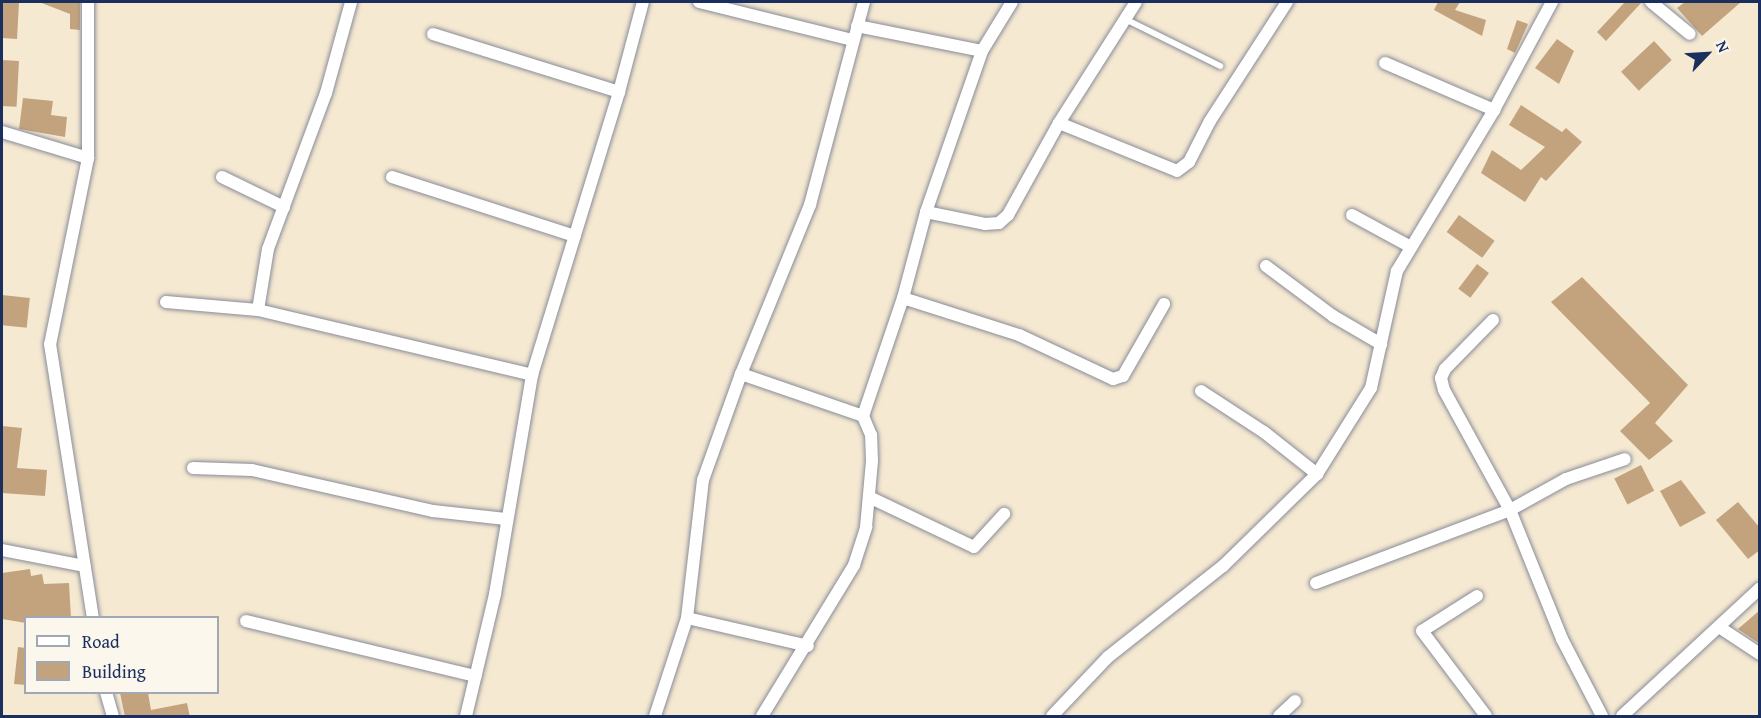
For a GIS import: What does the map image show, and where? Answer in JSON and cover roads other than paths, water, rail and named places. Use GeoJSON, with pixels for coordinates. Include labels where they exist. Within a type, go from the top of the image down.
{"type":"FeatureCollection","features":[{"type":"Feature","properties":{"kind":"street"},"geometry":{"type":"LineString","coordinates":[[88,2],[88,158],[50,344],[93,616]]}},
{"type":"Feature","properties":{"kind":"street"},"geometry":{"type":"LineString","coordinates":[[258,310],[268,249],[326,93],[351,2]]}},
{"type":"Feature","properties":{"kind":"street"},"geometry":{"type":"LineString","coordinates":[[466,717],[495,594],[532,375],[619,92],[643,2]]}},
{"type":"Feature","properties":{"kind":"street"},"geometry":{"type":"LineString","coordinates":[[699,2],[728,6],[852,40]]}},
{"type":"Feature","properties":{"kind":"street"},"geometry":{"type":"LineString","coordinates":[[655,717],[687,618],[703,480],[741,374],[810,205],[852,40],[864,2]]}},
{"type":"Feature","properties":{"kind":"street"},"geometry":{"type":"LineString","coordinates":[[762,717],[808,646],[854,565],[866,527],[869,497],[871,435],[863,416],[903,298],[926,212],[982,51],[1012,2]]}},
{"type":"Feature","properties":{"kind":"street"},"geometry":{"type":"LineString","coordinates":[[926,212],[999,223],[1008,215],[1059,123],[1136,2]]}},
{"type":"Feature","properties":{"kind":"street"},"geometry":{"type":"LineString","coordinates":[[1059,123],[1177,171],[1189,162],[1210,121],[1287,2]]}},
{"type":"Feature","properties":{"kind":"street"},"geometry":{"type":"LineString","coordinates":[[1052,717],[1108,657],[1223,566],[1317,474],[1371,388],[1397,271],[1494,110],[1552,2]]}},
{"type":"Feature","properties":{"kind":"street"},"geometry":{"type":"LineString","coordinates":[[1651,2],[1690,34]]}},
{"type":"Feature","properties":{"kind":"street"},"geometry":{"type":"LineString","coordinates":[[857,26],[982,51]]}},
{"type":"Feature","properties":{"kind":"street"},"geometry":{"type":"LineString","coordinates":[[433,34],[619,92]]}},
{"type":"Feature","properties":{"kind":"street"},"geometry":{"type":"LineString","coordinates":[[1385,63],[1494,110]]}},
{"type":"Feature","properties":{"kind":"street"},"geometry":{"type":"LineString","coordinates":[[2,132],[88,158]]}},
{"type":"Feature","properties":{"kind":"street"},"geometry":{"type":"LineString","coordinates":[[222,177],[284,207]]}},
{"type":"Feature","properties":{"kind":"street"},"geometry":{"type":"LineString","coordinates":[[392,177],[575,236]]}},
{"type":"Feature","properties":{"kind":"street"},"geometry":{"type":"LineString","coordinates":[[1352,215],[1411,247]]}},
{"type":"Feature","properties":{"kind":"street"},"geometry":{"type":"LineString","coordinates":[[1266,266],[1333,316],[1381,344]]}},
{"type":"Feature","properties":{"kind":"street"},"geometry":{"type":"LineString","coordinates":[[903,298],[1020,335],[1113,379],[1123,376],[1164,304]]}},
{"type":"Feature","properties":{"kind":"street"},"geometry":{"type":"LineString","coordinates":[[166,302],[258,310],[532,375]]}},
{"type":"Feature","properties":{"kind":"street"},"geometry":{"type":"LineString","coordinates":[[1493,320],[1445,369],[1441,378],[1444,390],[1510,510],[1562,639],[1602,717]]}},
{"type":"Feature","properties":{"kind":"street"},"geometry":{"type":"LineString","coordinates":[[741,374],[863,416]]}},
{"type":"Feature","properties":{"kind":"street"},"geometry":{"type":"LineString","coordinates":[[1201,391],[1264,432],[1317,474]]}},
{"type":"Feature","properties":{"kind":"street"},"geometry":{"type":"LineString","coordinates":[[1317,583],[1510,510],[1566,479],[1626,459]]}},
{"type":"Feature","properties":{"kind":"street"},"geometry":{"type":"LineString","coordinates":[[194,468],[252,470],[434,511],[506,519]]}},
{"type":"Feature","properties":{"kind":"street"},"geometry":{"type":"LineString","coordinates":[[869,497],[974,547],[1004,514]]}},
{"type":"Feature","properties":{"kind":"street"},"geometry":{"type":"LineString","coordinates":[[2,550],[84,566]]}},
{"type":"Feature","properties":{"kind":"street"},"geometry":{"type":"LineString","coordinates":[[1622,717],[1760,588]]}},
{"type":"Feature","properties":{"kind":"street"},"geometry":{"type":"LineString","coordinates":[[1477,596],[1422,631],[1486,717]]}},
{"type":"Feature","properties":{"kind":"street"},"geometry":{"type":"LineString","coordinates":[[687,618],[808,646]]}},
{"type":"Feature","properties":{"kind":"street"},"geometry":{"type":"LineString","coordinates":[[246,621],[475,676]]}},
{"type":"Feature","properties":{"kind":"street"},"geometry":{"type":"LineString","coordinates":[[1719,627],[1760,654]]}},
{"type":"Feature","properties":{"kind":"street"},"geometry":{"type":"LineString","coordinates":[[106,694],[113,717]]}},
{"type":"Feature","properties":{"kind":"street"},"geometry":{"type":"LineString","coordinates":[[1280,717],[1295,701]]}},
{"type":"Feature","properties":{"kind":"lane"},"geometry":{"type":"LineString","coordinates":[[1126,20],[1220,66]]}}]}
